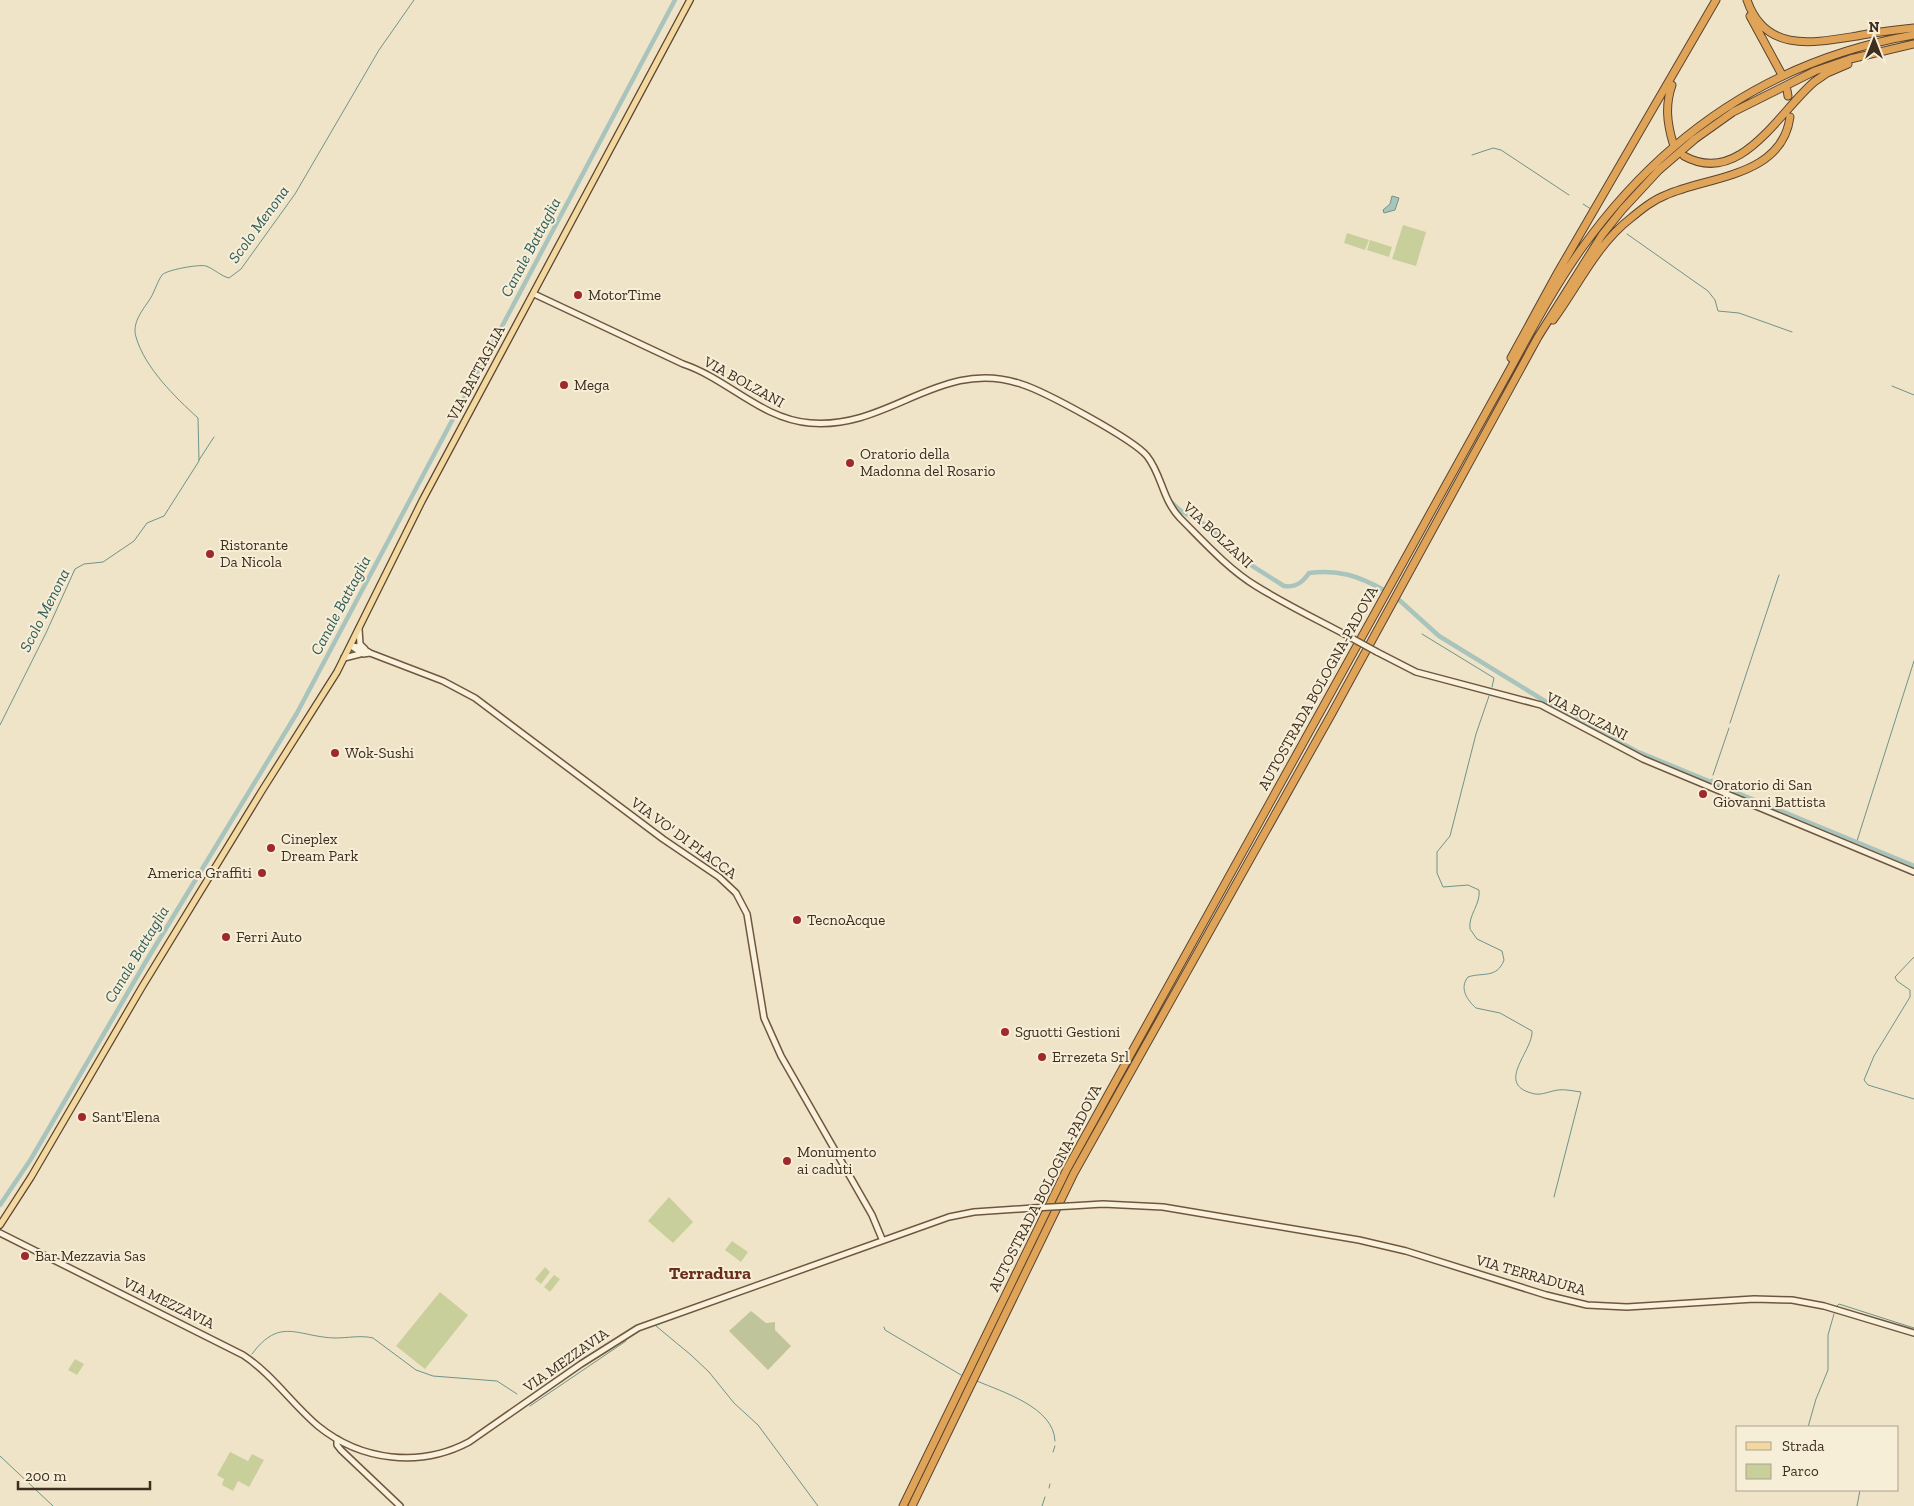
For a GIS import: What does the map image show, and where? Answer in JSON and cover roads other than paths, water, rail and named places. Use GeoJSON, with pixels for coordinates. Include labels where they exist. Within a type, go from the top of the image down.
{"type":"FeatureCollection","features":[{"type":"Feature","properties":{"kind":"highway"},"geometry":{"type":"LineString","coordinates":[[1486,413],[1512,357],[1558,272],[1676,72],[1716,0]]}},
{"type":"Feature","properties":{"kind":"highway"},"geometry":{"type":"LineString","coordinates":[[1745,0],[1751,12],[1762,26],[1777,37],[1794,42],[1824,41],[1914,28]]}},
{"type":"Feature","properties":{"kind":"highway"},"geometry":{"type":"LineString","coordinates":[[1745,0],[1754,25],[1781,73]]}},
{"type":"Feature","properties":{"kind":"highway","name":"AUTOSTRADA BOLOGNA-PADOVA"},"geometry":{"type":"LineString","coordinates":[[903,1506],[1067,1169],[1562,279],[1600,224],[1634,184],[1676,143],[1716,114],[1759,87],[1802,66],[1856,48],[1914,35]]}},
{"type":"Feature","properties":{"kind":"highway","name":"AUTOSTRADA BOLOGNA-PADOVA"},"geometry":{"type":"LineString","coordinates":[[912,1506],[1074,1172],[1331,715],[1538,337],[1579,269],[1622,210],[1646,183],[1695,139],[1733,112],[1795,80],[1850,59],[1914,44]]}},
{"type":"Feature","properties":{"kind":"highway"},"geometry":{"type":"LineString","coordinates":[[1684,156],[1692,161],[1712,164],[1732,160],[1750,148],[1802,92],[1827,73],[1895,48]]}},
{"type":"Feature","properties":{"kind":"highway"},"geometry":{"type":"LineString","coordinates":[[1673,143],[1667,108],[1676,72]]}},
{"type":"Feature","properties":{"kind":"highway"},"geometry":{"type":"LineString","coordinates":[[1538,337],[1554,319],[1597,255],[1628,220],[1665,195],[1738,173],[1760,162],[1779,146],[1790,118]]}},
{"type":"Feature","properties":{"kind":"main road","name":"VIA BATTAGLIA"},"geometry":{"type":"LineString","coordinates":[[0,1225],[31,1177],[142,987],[285,753],[320,702],[351,646],[422,502],[690,0]]}},
{"type":"Feature","properties":{"kind":"street","name":"VIA BOLZANI"},"geometry":{"type":"LineString","coordinates":[[534,294],[698,370],[775,415],[801,422],[824,424],[855,420],[873,415],[946,383],[971,378],[988,378],[1022,384],[1040,392],[1140,450],[1153,465],[1171,508],[1235,571],[1256,586],[1376,652],[1416,672],[1541,705],[1646,760],[1914,872]]}},
{"type":"Feature","properties":{"kind":"street"},"geometry":{"type":"LineString","coordinates":[[359,629],[360,644],[364,651]]}},
{"type":"Feature","properties":{"kind":"street"},"geometry":{"type":"LineString","coordinates":[[351,646],[364,651]]}},
{"type":"Feature","properties":{"kind":"street","name":"VIA VO' DI PLACCA"},"geometry":{"type":"LineString","coordinates":[[344,658],[364,651],[443,681],[475,698],[655,833],[719,877],[736,893],[747,914],[761,1005],[768,1029],[781,1056],[872,1215],[882,1239]]}},
{"type":"Feature","properties":{"kind":"street","name":"VIA MEZZAVIA"},"geometry":{"type":"LineString","coordinates":[[0,1233],[243,1355],[268,1374],[318,1426],[337,1438],[362,1451],[388,1457],[417,1457],[448,1452],[481,1434],[581,1364],[638,1328],[882,1239],[961,1213],[1070,1206],[1137,1205],[1202,1214]]}},
{"type":"Feature","properties":{"kind":"street","name":"VIA TERRADURA"},"geometry":{"type":"LineString","coordinates":[[1202,1214],[1381,1244],[1561,1300],[1586,1305],[1618,1307],[1762,1299],[1792,1300],[1824,1306],[1914,1333]]}},
{"type":"Feature","properties":{"kind":"street"},"geometry":{"type":"LineString","coordinates":[[337,1438],[336,1442],[341,1450],[400,1506]]}},
{"type":"Feature","properties":{"kind":"water"},"geometry":{"type":"Polygon","coordinates":[[[1392,196],[1399,198],[1395,210],[1384,213],[1383,210],[1390,204],[1392,196]]]}},
{"type":"Feature","properties":{"kind":"waterway","name":"Scolo Menona"},"geometry":{"type":"LineString","coordinates":[[0,725],[46,633],[75,569],[84,564],[103,562],[134,541],[147,523],[164,516],[199,461],[198,418],[180,401],[154,371],[140,349],[136,337],[135,327],[138,318],[160,278],[170,271],[197,266],[206,266],[229,278],[241,269],[295,194],[379,50],[414,0]]}},
{"type":"Feature","properties":{"kind":"waterway","name":"Canale Battaglia"},"geometry":{"type":"LineString","coordinates":[[0,1205],[31,1159],[145,963],[297,713],[675,0]]}},
{"type":"Feature","properties":{"kind":"waterway"},"geometry":{"type":"LineString","coordinates":[[1472,155],[1493,148],[1501,150],[1569,195]]}},
{"type":"Feature","properties":{"kind":"waterway"},"geometry":{"type":"LineString","coordinates":[[1583,204],[1591,209]]}},
{"type":"Feature","properties":{"kind":"waterway"},"geometry":{"type":"LineString","coordinates":[[1627,234],[1708,291],[1715,300],[1718,311],[1739,313],[1792,332]]}},
{"type":"Feature","properties":{"kind":"waterway"},"geometry":{"type":"LineString","coordinates":[[1892,386],[1914,395]]}},
{"type":"Feature","properties":{"kind":"waterway"},"geometry":{"type":"LineString","coordinates":[[199,460],[214,437]]}},
{"type":"Feature","properties":{"kind":"waterway"},"geometry":{"type":"LineString","coordinates":[[1172,503],[1181,511],[1213,529],[1227,550],[1284,586],[1299,584],[1309,573],[1330,572],[1357,577],[1384,590]]}},
{"type":"Feature","properties":{"kind":"waterway"},"geometry":{"type":"LineString","coordinates":[[1730,723],[1779,575]]}},
{"type":"Feature","properties":{"kind":"waterway"},"geometry":{"type":"LineString","coordinates":[[1397,598],[1439,636],[1548,703],[1636,751],[1914,866]]}},
{"type":"Feature","properties":{"kind":"waterway"},"geometry":{"type":"LineString","coordinates":[[1422,634],[1494,678],[1492,687]]}},
{"type":"Feature","properties":{"kind":"waterway"},"geometry":{"type":"LineString","coordinates":[[1857,841],[1914,661]]}},
{"type":"Feature","properties":{"kind":"waterway"},"geometry":{"type":"LineString","coordinates":[[1489,696],[1476,734],[1450,836],[1437,852],[1437,873],[1443,887],[1468,885],[1479,890],[1470,929],[1477,939],[1502,951],[1504,960],[1497,970],[1489,974],[1468,977],[1465,981],[1464,990],[1467,998],[1476,1008],[1500,1013],[1532,1031],[1531,1039],[1518,1067],[1517,1083],[1523,1090],[1535,1094],[1555,1090],[1581,1092],[1554,1197]]}},
{"type":"Feature","properties":{"kind":"waterway"},"geometry":{"type":"LineString","coordinates":[[1713,775],[1729,728]]}},
{"type":"Feature","properties":{"kind":"waterway"},"geometry":{"type":"LineString","coordinates":[[1914,957],[1895,977],[1897,981],[1910,990],[1910,997],[1874,1056],[1864,1080],[1868,1085],[1914,1099]]}},
{"type":"Feature","properties":{"kind":"waterway"},"geometry":{"type":"LineString","coordinates":[[1837,1306],[1839,1304],[1914,1328]]}},
{"type":"Feature","properties":{"kind":"waterway"},"geometry":{"type":"LineString","coordinates":[[1808,1426],[1816,1399],[1828,1370],[1828,1335],[1834,1314]]}},
{"type":"Feature","properties":{"kind":"waterway"},"geometry":{"type":"LineString","coordinates":[[656,1326],[709,1372],[734,1403],[758,1425],[818,1506]]}},
{"type":"Feature","properties":{"kind":"waterway"},"geometry":{"type":"LineString","coordinates":[[884,1327],[885,1330],[961,1375]]}},
{"type":"Feature","properties":{"kind":"waterway"},"geometry":{"type":"LineString","coordinates":[[252,1354],[262,1342],[272,1335],[281,1332],[290,1331],[335,1338],[368,1337],[373,1338],[416,1370],[433,1376],[497,1381],[517,1394]]}},
{"type":"Feature","properties":{"kind":"waterway"},"geometry":{"type":"LineString","coordinates":[[530,1406],[626,1341]]}},
{"type":"Feature","properties":{"kind":"waterway"},"geometry":{"type":"LineString","coordinates":[[977,1381],[1025,1402],[1036,1410],[1046,1419],[1052,1429],[1055,1441]]}},
{"type":"Feature","properties":{"kind":"waterway"},"geometry":{"type":"LineString","coordinates":[[1053,1452],[1055,1446]]}},
{"type":"Feature","properties":{"kind":"waterway"},"geometry":{"type":"LineString","coordinates":[[0,1456],[53,1506]]}},
{"type":"Feature","properties":{"kind":"waterway"},"geometry":{"type":"LineString","coordinates":[[1049,1488],[1050,1484]]}},
{"type":"Feature","properties":{"kind":"waterway"},"geometry":{"type":"LineString","coordinates":[[1857,1506],[1860,1491]]}},
{"type":"Feature","properties":{"kind":"waterway"},"geometry":{"type":"LineString","coordinates":[[1042,1506],[1045,1497]]}},
{"type":"Feature","properties":{"kind":"place","name":"MotorTime"},"geometry":{"type":"Point","coordinates":[578,295]}},
{"type":"Feature","properties":{"kind":"place","name":"Mega"},"geometry":{"type":"Point","coordinates":[564,385]}},
{"type":"Feature","properties":{"kind":"place","name":"Oratorio della Madonna del Rosario"},"geometry":{"type":"Point","coordinates":[850,463]}},
{"type":"Feature","properties":{"kind":"place","name":"Ristorante Da Nicola"},"geometry":{"type":"Point","coordinates":[210,554]}},
{"type":"Feature","properties":{"kind":"place","name":"Wok-Sushi"},"geometry":{"type":"Point","coordinates":[335,753]}},
{"type":"Feature","properties":{"kind":"place","name":"Oratorio di San Giovanni Battista"},"geometry":{"type":"Point","coordinates":[1703,794]}},
{"type":"Feature","properties":{"kind":"place","name":"Cineplex Dream Park"},"geometry":{"type":"Point","coordinates":[271,848]}},
{"type":"Feature","properties":{"kind":"place","name":"America Graffiti"},"geometry":{"type":"Point","coordinates":[262,873]}},
{"type":"Feature","properties":{"kind":"place","name":"TecnoAcque"},"geometry":{"type":"Point","coordinates":[797,920]}},
{"type":"Feature","properties":{"kind":"place","name":"Ferri Auto"},"geometry":{"type":"Point","coordinates":[226,937]}},
{"type":"Feature","properties":{"kind":"place","name":"Sguotti Gestioni"},"geometry":{"type":"Point","coordinates":[1005,1032]}},
{"type":"Feature","properties":{"kind":"place","name":"Errezeta Srl"},"geometry":{"type":"Point","coordinates":[1042,1057]}},
{"type":"Feature","properties":{"kind":"place","name":"Sant'Elena"},"geometry":{"type":"Point","coordinates":[82,1117]}},
{"type":"Feature","properties":{"kind":"place","name":"Monumento ai caduti"},"geometry":{"type":"Point","coordinates":[787,1161]}},
{"type":"Feature","properties":{"kind":"place","name":"Bar Mezzavia Sas"},"geometry":{"type":"Point","coordinates":[25,1256]}},
{"type":"Feature","properties":{"kind":"district","name":"Terradura"},"geometry":{"type":"Point","coordinates":[710,1273]}}]}
